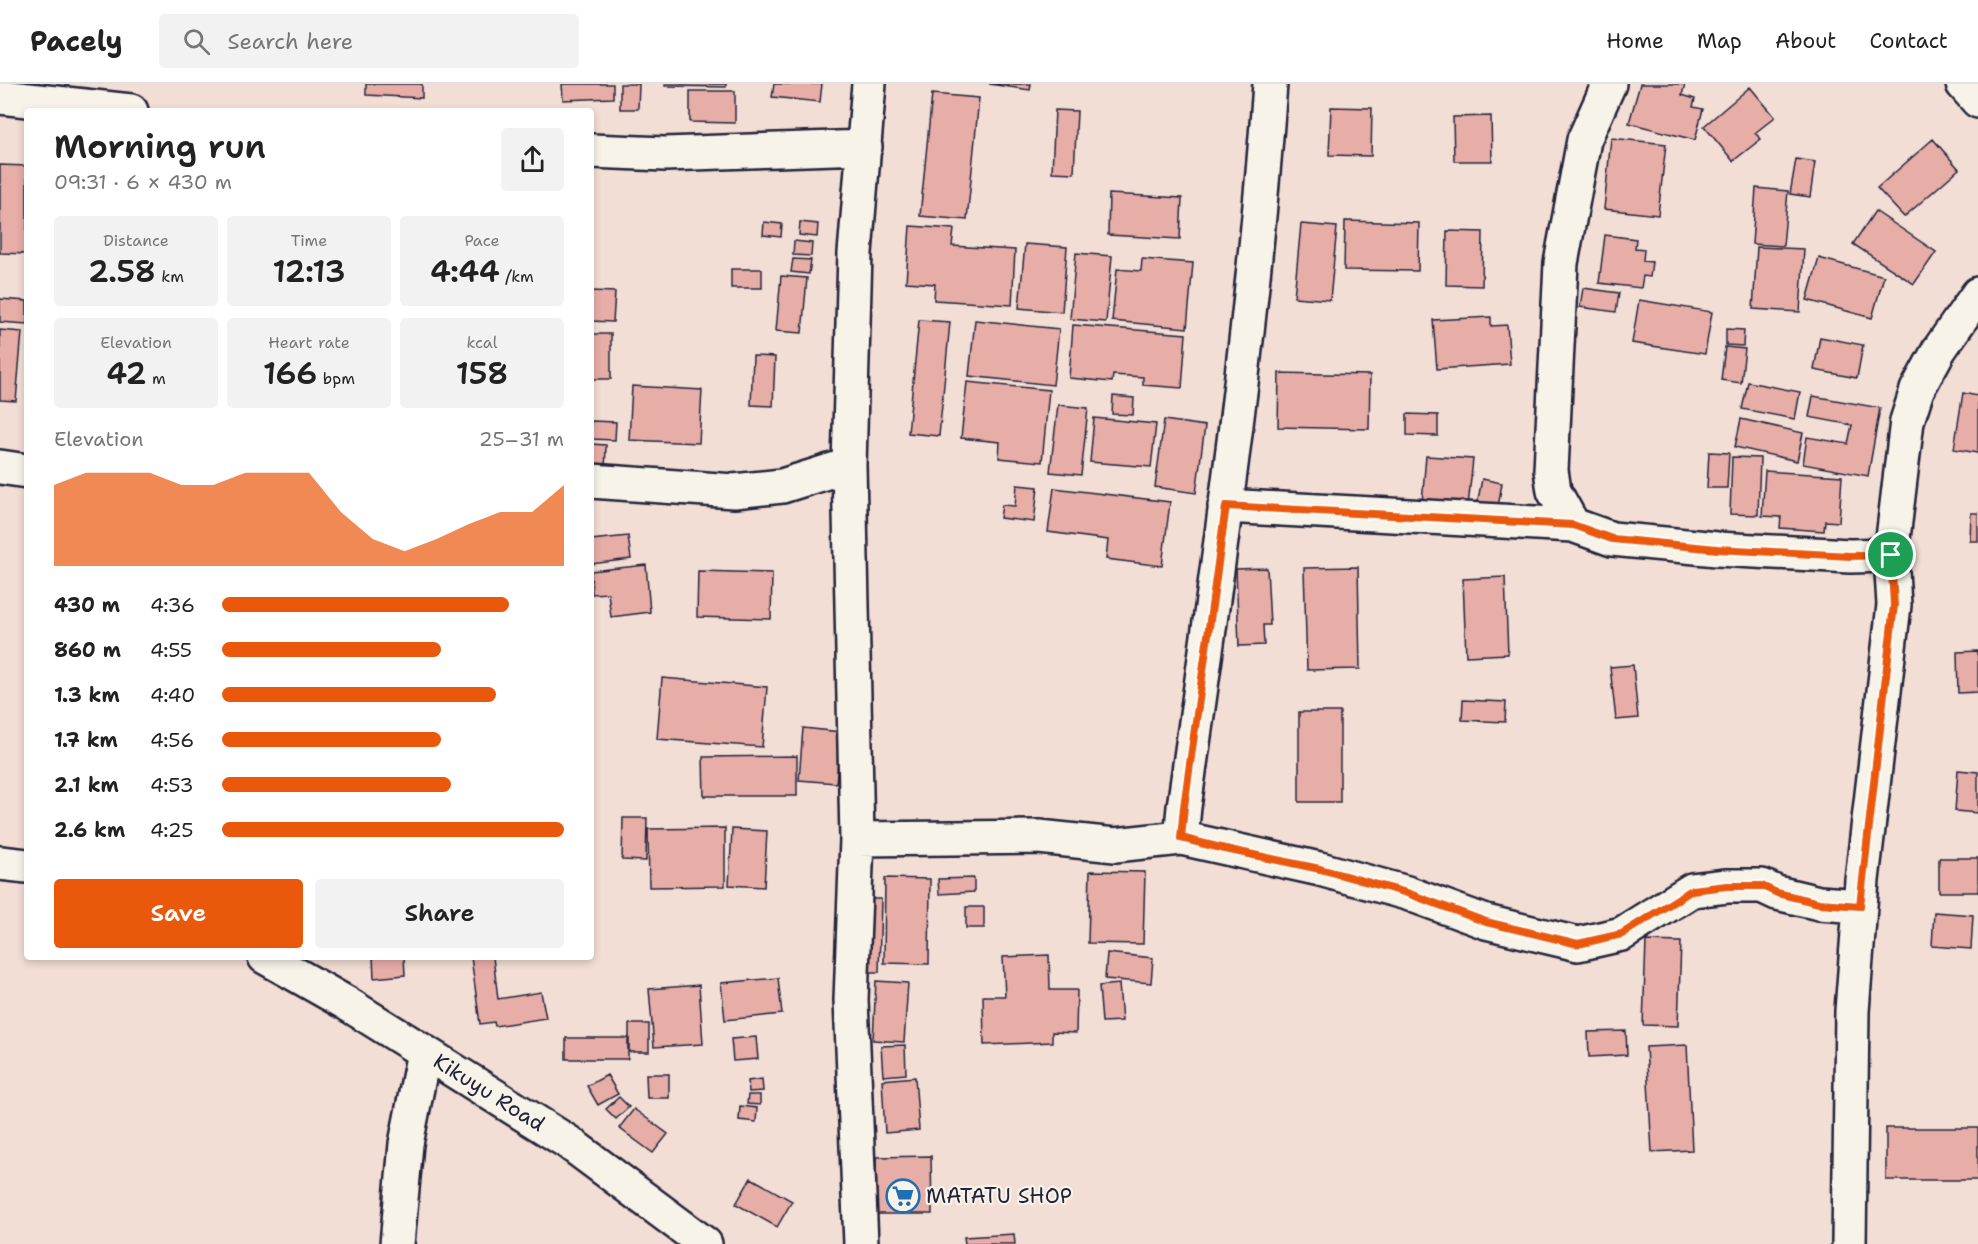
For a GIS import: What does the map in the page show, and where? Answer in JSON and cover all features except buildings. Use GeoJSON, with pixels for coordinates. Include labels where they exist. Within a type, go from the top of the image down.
{"type":"FeatureCollection","features":[{"type":"Feature","properties":{"kind":"street"},"geometry":{"type":"LineString","coordinates":[[861,1244],[851,1000],[857,839],[849,465],[855,253],[869,84]]}},
{"type":"Feature","properties":{"kind":"street"},"geometry":{"type":"LineString","coordinates":[[1181,838],[1226,506],[1256,255],[1270,84]]}},
{"type":"Feature","properties":{"kind":"street"},"geometry":{"type":"LineString","coordinates":[[1573,525],[1554,490],[1551,470],[1561,263],[1584,140],[1609,84]]}},
{"type":"Feature","properties":{"kind":"street"},"geometry":{"type":"LineString","coordinates":[[1963,84],[1978,101]]}},
{"type":"Feature","properties":{"kind":"street"},"geometry":{"type":"LineString","coordinates":[[0,98],[101,108]]}},
{"type":"Feature","properties":{"kind":"street"},"geometry":{"type":"LineString","coordinates":[[594,151],[665,154],[865,147]]}},
{"type":"Feature","properties":{"kind":"street"},"geometry":{"type":"LineString","coordinates":[[1849,1244],[1852,1011],[1860,906],[1894,605],[1891,555],[1907,421],[1917,390],[1939,350],[1978,294]]}},
{"type":"Feature","properties":{"kind":"street"},"geometry":{"type":"LineString","coordinates":[[594,481],[734,491],[782,486],[849,465]]}},
{"type":"Feature","properties":{"kind":"street"},"geometry":{"type":"LineString","coordinates":[[0,467],[24,471]]}},
{"type":"Feature","properties":{"kind":"street"},"geometry":{"type":"LineString","coordinates":[[1226,506],[1573,525],[1612,539],[1717,549],[1850,556],[1891,555]]}},
{"type":"Feature","properties":{"kind":"street"},"geometry":{"type":"LineString","coordinates":[[857,839],[1039,837],[1115,846],[1181,838],[1320,869],[1407,893],[1486,922],[1578,944],[1622,934],[1692,890],[1727,886],[1762,886],[1777,893],[1819,903],[1860,906]]}},
{"type":"Feature","properties":{"kind":"street","name":"Kikuyu Road"},"geometry":{"type":"LineString","coordinates":[[270,960],[346,1003],[568,1142],[705,1244]]}},
{"type":"Feature","properties":{"kind":"street"},"geometry":{"type":"LineString","coordinates":[[397,1244],[406,1144],[424,1052]]}},
{"type":"Feature","properties":{"kind":"place","name":"MATATU SHOP"},"geometry":{"type":"Point","coordinates":[903,1196]}},
{"type":"Feature","properties":{"kind":"route"},"geometry":{"type":"LineString","coordinates":[[1226,506],[1573,525],[1612,539],[1717,549],[1850,556],[1891,555],[1894,605],[1860,906],[1819,903],[1777,893],[1762,886],[1727,886],[1692,890],[1622,934],[1578,944],[1486,922],[1407,893],[1320,869],[1181,838],[1226,506]]}}]}
